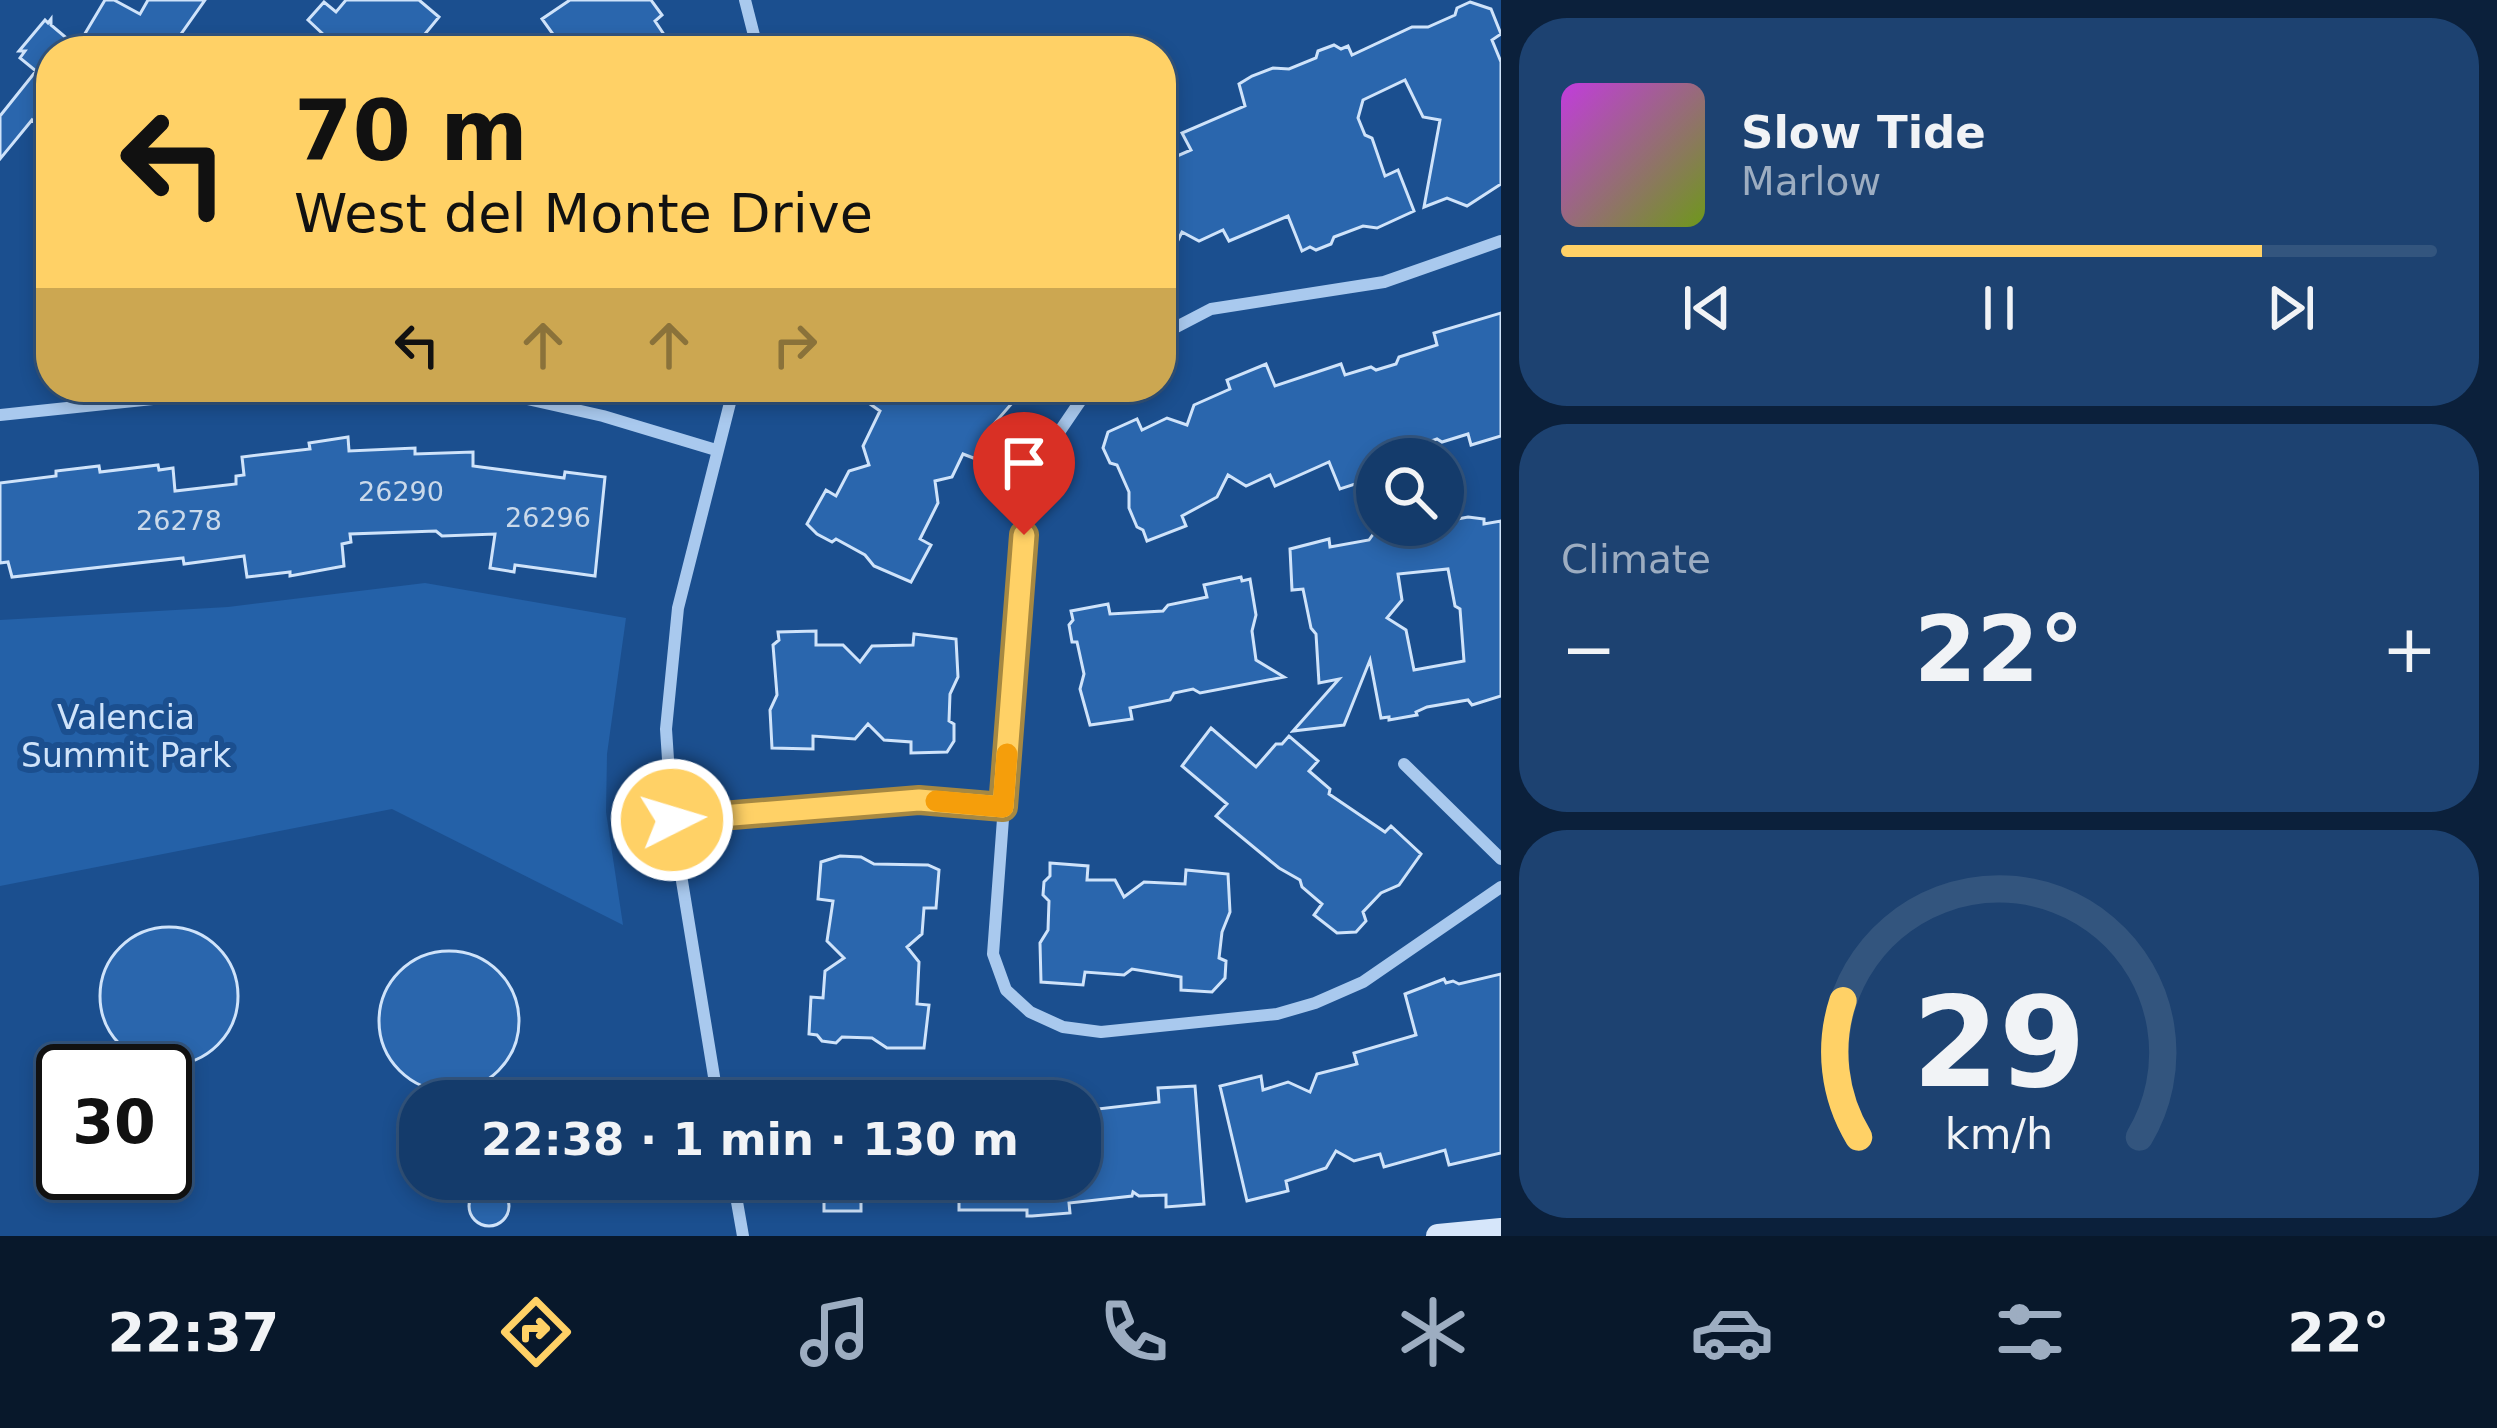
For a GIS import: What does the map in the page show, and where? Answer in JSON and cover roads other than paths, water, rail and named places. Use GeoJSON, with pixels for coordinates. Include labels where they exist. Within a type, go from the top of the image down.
{"type":"FeatureCollection","features":[{"type":"Feature","properties":{"kind":"main road"},"geometry":{"type":"LineString","coordinates":[[1438,1236],[1501,1230]]}},
{"type":"Feature","properties":{"kind":"street"},"geometry":{"type":"LineString","coordinates":[[746,0],[754,36]]}},
{"type":"Feature","properties":{"kind":"street"},"geometry":{"type":"LineString","coordinates":[[1176,327],[1211,309],[1384,282],[1501,241]]}},
{"type":"Feature","properties":{"kind":"street"},"geometry":{"type":"LineString","coordinates":[[0,415],[124,402]]}},
{"type":"Feature","properties":{"kind":"street"},"geometry":{"type":"LineString","coordinates":[[545,402],[716,450]]}},
{"type":"Feature","properties":{"kind":"street"},"geometry":{"type":"LineString","coordinates":[[714,1080],[672,820],[666,729],[678,608],[730,402]]}},
{"type":"Feature","properties":{"kind":"street"},"geometry":{"type":"LineString","coordinates":[[1080,402],[1051,444],[1024,535],[993,955],[1006,990],[1030,1012],[1064,1027],[1102,1032],[1276,1014],[1363,982],[1501,887]]}},
{"type":"Feature","properties":{"kind":"street"},"geometry":{"type":"LineString","coordinates":[[1404,764],[1501,859]]}},
{"type":"Feature","properties":{"kind":"street"},"geometry":{"type":"LineString","coordinates":[[672,820],[919,800],[1003,807]]}},
{"type":"Feature","properties":{"kind":"street"},"geometry":{"type":"LineString","coordinates":[[737,1200],[743,1236]]}},
{"type":"Feature","properties":{"kind":"park label","name":"Valencia Summit Park"},"geometry":{"type":"Point","coordinates":[126,736]}}]}
